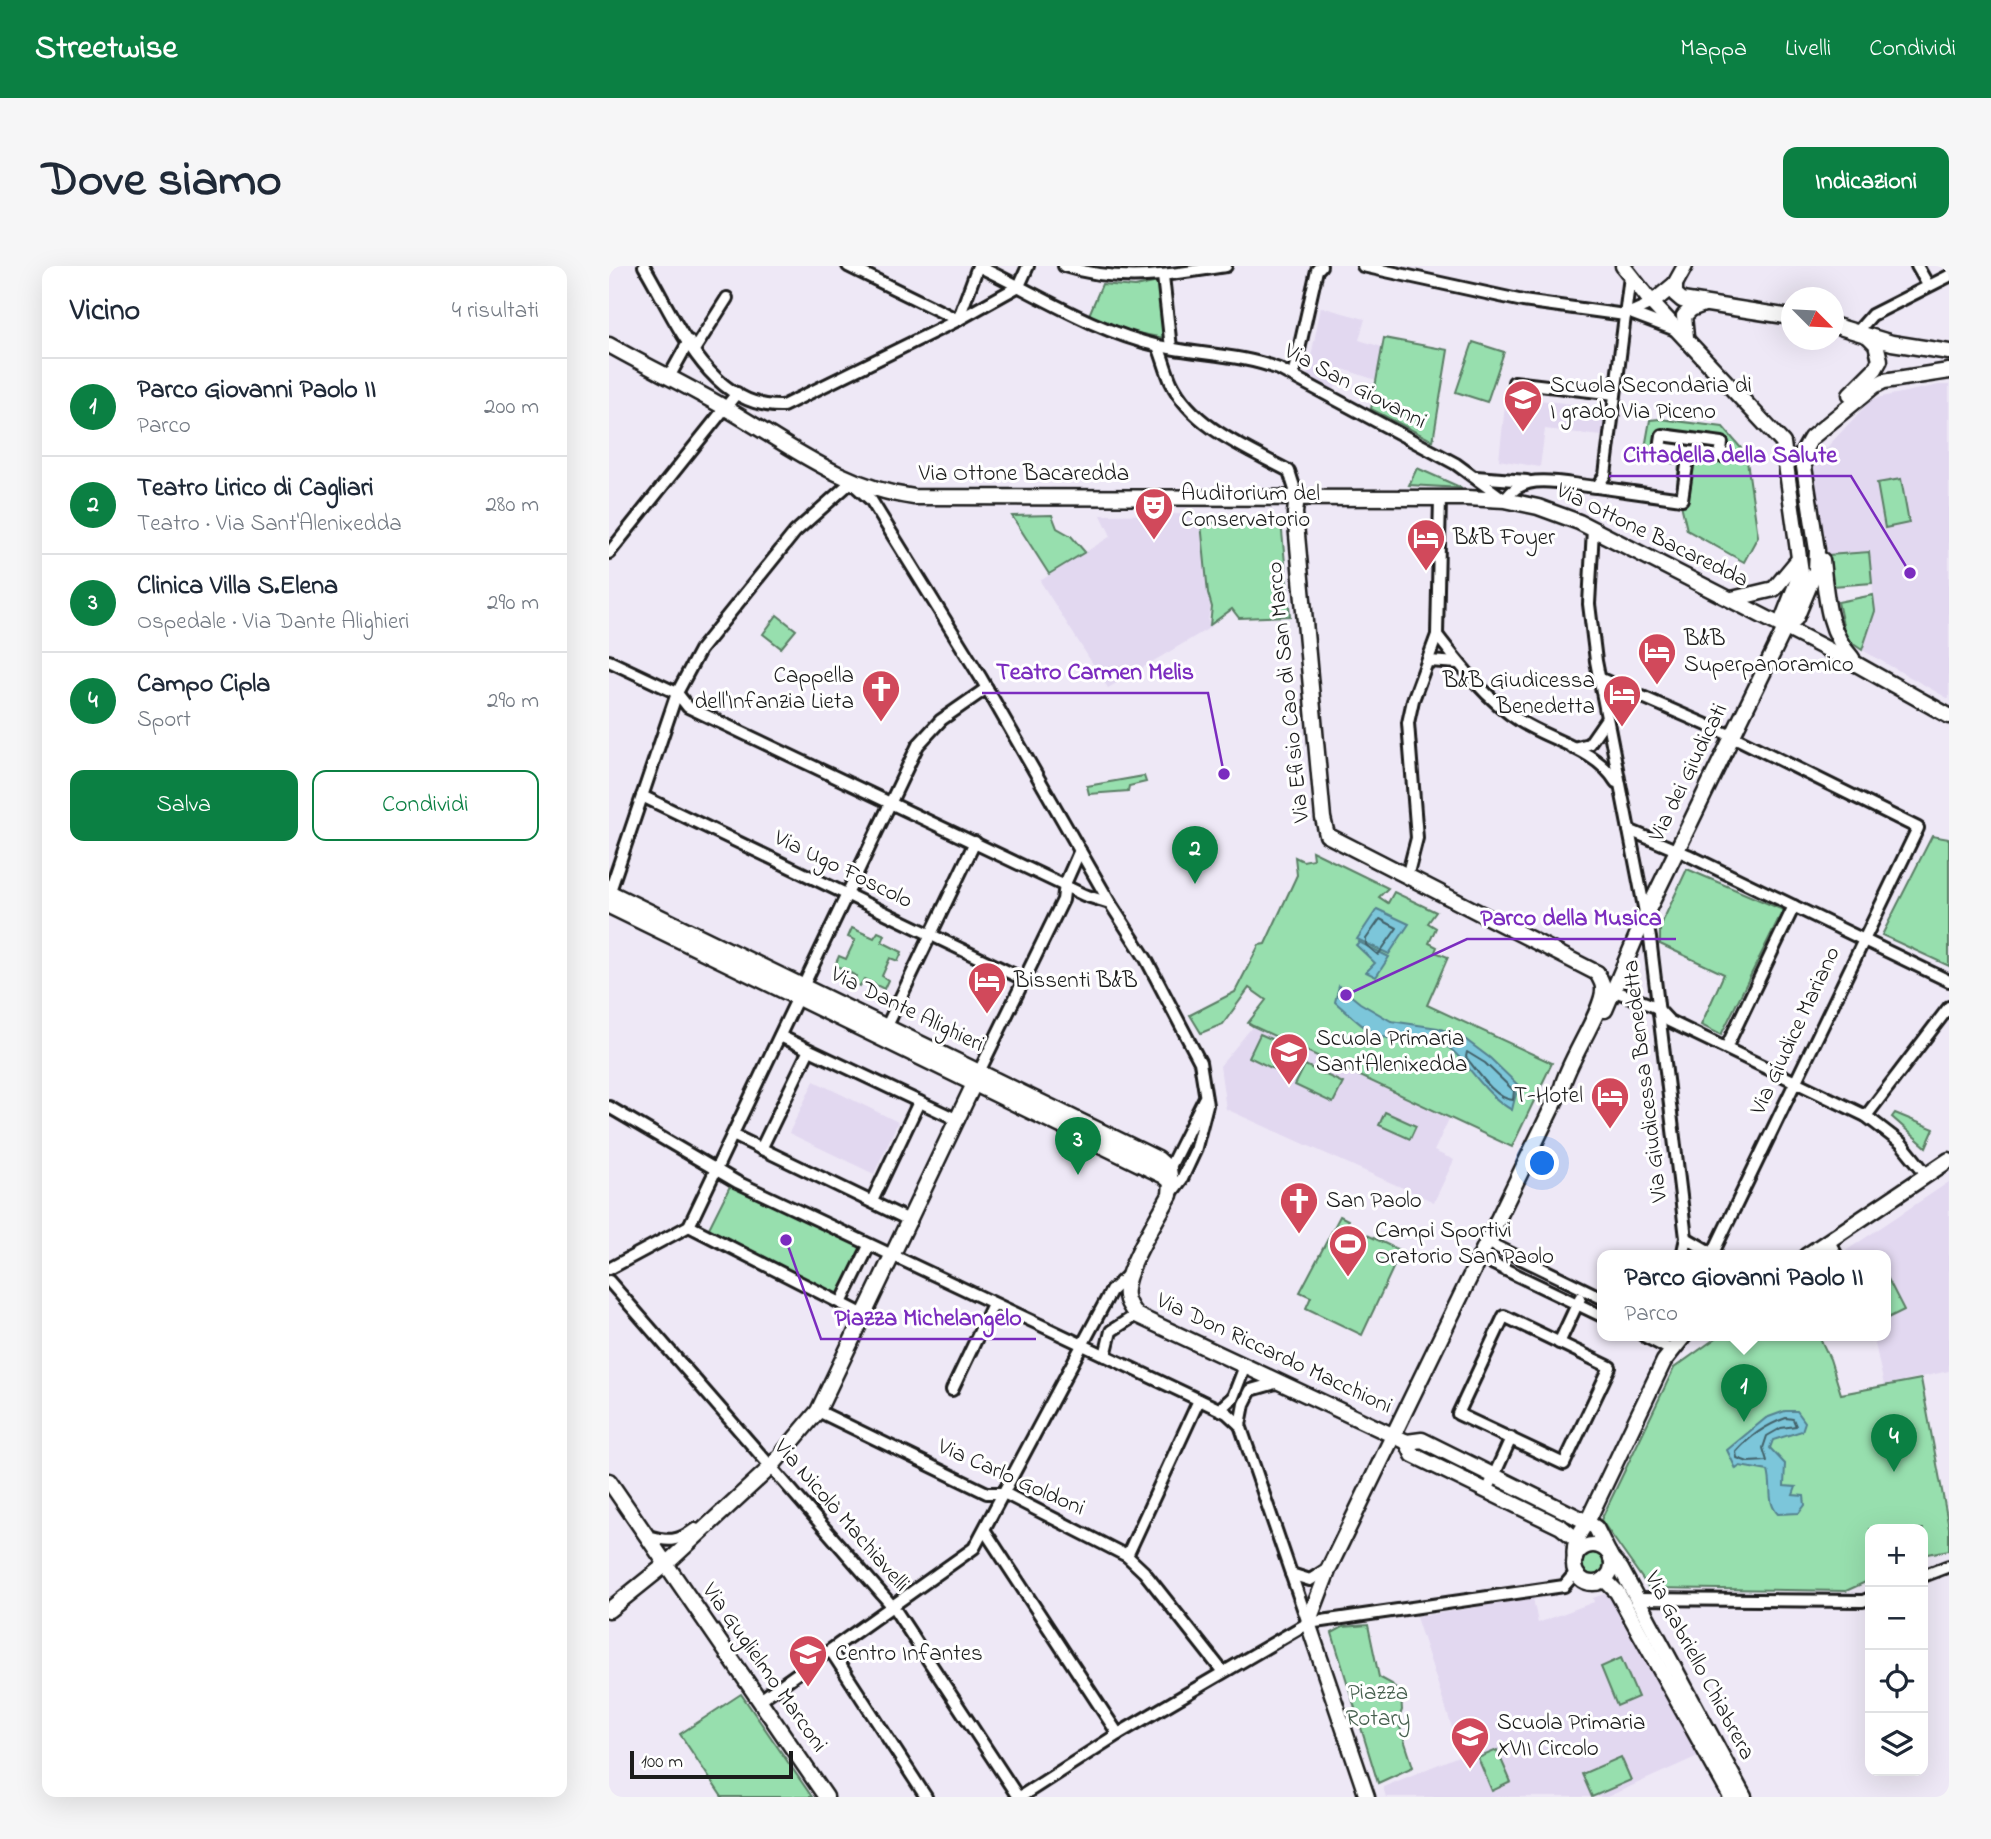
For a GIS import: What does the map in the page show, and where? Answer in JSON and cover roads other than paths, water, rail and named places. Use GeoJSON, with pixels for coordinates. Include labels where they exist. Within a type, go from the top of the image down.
{"type":"FeatureCollection","features":[{"type":"Feature","properties":{"kind":"street"},"geometry":{"type":"LineString","coordinates":[[644,266],[711,375],[737,393],[766,406],[783,406],[958,320],[1019,286],[1028,266]]}},
{"type":"Feature","properties":{"kind":"street"},"geometry":{"type":"LineString","coordinates":[[848,266],[958,320]]}},
{"type":"Feature","properties":{"kind":"street"},"geometry":{"type":"LineString","coordinates":[[958,320],[978,266]]}},
{"type":"Feature","properties":{"kind":"street","name":"Via San Giovanni"},"geometry":{"type":"LineString","coordinates":[[978,266],[1047,303],[1159,346],[1252,359],[1293,376],[1476,477],[1505,500]]}},
{"type":"Feature","properties":{"kind":"street"},"geometry":{"type":"LineString","coordinates":[[1064,266],[1110,278],[1163,276],[1226,266]]}},
{"type":"Feature","properties":{"kind":"street"},"geometry":{"type":"LineString","coordinates":[[1363,266],[1523,301],[1664,324],[1686,337]]}},
{"type":"Feature","properties":{"kind":"street"},"geometry":{"type":"LineString","coordinates":[[1627,318],[1675,289],[1685,266]]}},
{"type":"Feature","properties":{"kind":"street"},"geometry":{"type":"LineString","coordinates":[[1917,266],[1928,285]]}},
{"type":"Feature","properties":{"kind":"street"},"geometry":{"type":"LineString","coordinates":[[1293,376],[1317,267]]}},
{"type":"Feature","properties":{"kind":"street"},"geometry":{"type":"LineString","coordinates":[[1597,488],[1605,475],[1627,318],[1627,271]]}},
{"type":"Feature","properties":{"kind":"street"},"geometry":{"type":"LineString","coordinates":[[1627,271],[1653,303],[1783,443],[1800,577],[1783,618],[1785,628],[1794,622],[1811,588],[1817,550],[1802,467],[1802,454],[1811,438],[1839,412],[1884,381],[1949,371]]}},
{"type":"Feature","properties":{"kind":"street"},"geometry":{"type":"LineString","coordinates":[[1163,276],[1171,348]]}},
{"type":"Feature","properties":{"kind":"street"},"geometry":{"type":"LineString","coordinates":[[1861,332],[1872,315],[1949,276]]}},
{"type":"Feature","properties":{"kind":"street"},"geometry":{"type":"LineString","coordinates":[[1675,289],[1682,300],[1781,316]]}},
{"type":"Feature","properties":{"kind":"street"},"geometry":{"type":"LineString","coordinates":[[669,377],[727,298]]}},
{"type":"Feature","properties":{"kind":"street"},"geometry":{"type":"LineString","coordinates":[[1686,337],[1684,316],[1691,309],[1703,304]]}},
{"type":"Feature","properties":{"kind":"street"},"geometry":{"type":"LineString","coordinates":[[1844,328],[1892,343],[1949,352]]}},
{"type":"Feature","properties":{"kind":"street"},"geometry":{"type":"LineString","coordinates":[[1839,412],[1845,400],[1875,369],[1880,359],[1876,344],[1861,332]]}},
{"type":"Feature","properties":{"kind":"street","name":"Via Ottone Bacaredda"},"geometry":{"type":"LineString","coordinates":[[609,346],[725,408],[851,482],[888,494],[914,497],[1440,498],[1505,500],[1558,513],[1732,599],[1949,716]]}},
{"type":"Feature","properties":{"kind":"street"},"geometry":{"type":"LineString","coordinates":[[1159,346],[1172,383],[1181,399],[1212,427],[1289,471],[1297,499]]}},
{"type":"Feature","properties":{"kind":"street"},"geometry":{"type":"LineString","coordinates":[[1514,382],[1615,394]]}},
{"type":"Feature","properties":{"kind":"street"},"geometry":{"type":"LineString","coordinates":[[609,553],[737,393]]}},
{"type":"Feature","properties":{"kind":"street"},"geometry":{"type":"LineString","coordinates":[[1662,435],[1722,443],[1720,456],[1689,452],[1660,448],[1662,435]]}},
{"type":"Feature","properties":{"kind":"street"},"geometry":{"type":"LineString","coordinates":[[1783,443],[1811,438]]}},
{"type":"Feature","properties":{"kind":"street"},"geometry":{"type":"LineString","coordinates":[[1476,477],[1682,499],[1689,452]]}},
{"type":"Feature","properties":{"kind":"street"},"geometry":{"type":"LineString","coordinates":[[1505,500],[1512,490],[1527,481]]}},
{"type":"Feature","properties":{"kind":"street"},"geometry":{"type":"LineString","coordinates":[[609,892],[677,693],[700,650],[796,532],[851,482],[871,500],[987,688],[1110,903],[1159,982],[1200,1062],[1207,1105],[1195,1151],[1182,1179],[1170,1182]]}},
{"type":"Feature","properties":{"kind":"street"},"geometry":{"type":"LineString","coordinates":[[1440,498],[1437,635],[1413,700],[1408,723],[1417,838],[1407,877],[1597,973]]}},
{"type":"Feature","properties":{"kind":"street","name":"Via Efisio Cao di San Marco"},"geometry":{"type":"LineString","coordinates":[[1297,499],[1322,818],[1327,835],[1407,877]]}},
{"type":"Feature","properties":{"kind":"street","name":"Via Giudicessa Benedetta"},"geometry":{"type":"LineString","coordinates":[[1593,529],[1589,604],[1618,785],[1646,914],[1686,1238],[1683,1250]]}},
{"type":"Feature","properties":{"kind":"street"},"geometry":{"type":"LineString","coordinates":[[609,531],[619,539]]}},
{"type":"Feature","properties":{"kind":"street"},"geometry":{"type":"LineString","coordinates":[[1817,550],[1821,555],[1826,595],[1836,634],[1858,665]]}},
{"type":"Feature","properties":{"kind":"street"},"geometry":{"type":"LineString","coordinates":[[1732,599],[1774,589],[1799,559]]}},
{"type":"Feature","properties":{"kind":"street","name":"Via dei Giudicati"},"geometry":{"type":"LineString","coordinates":[[1562,1087],[1572,1076],[1615,991],[1634,939],[1785,628]]}},
{"type":"Feature","properties":{"kind":"street"},"geometry":{"type":"LineString","coordinates":[[1437,635],[1458,663],[1510,714],[1607,769],[1618,785]]}},
{"type":"Feature","properties":{"kind":"street"},"geometry":{"type":"LineString","coordinates":[[609,661],[677,693],[688,707],[1084,895],[1110,903]]}},
{"type":"Feature","properties":{"kind":"street"},"geometry":{"type":"LineString","coordinates":[[1429,662],[1458,663]]}},
{"type":"Feature","properties":{"kind":"street"},"geometry":{"type":"LineString","coordinates":[[1599,678],[1732,736]]}},
{"type":"Feature","properties":{"kind":"street"},"geometry":{"type":"LineString","coordinates":[[609,1269],[689,1226],[890,801],[924,735],[987,688]]}},
{"type":"Feature","properties":{"kind":"street"},"geometry":{"type":"LineString","coordinates":[[1573,748],[1588,744],[1607,718]]}},
{"type":"Feature","properties":{"kind":"street","name":"Via Giudice Mariano"},"geometry":{"type":"LineString","coordinates":[[1717,1250],[1918,828],[1732,736]]}},
{"type":"Feature","properties":{"kind":"street","name":"Via Ugo Foscolo"},"geometry":{"type":"LineString","coordinates":[[642,796],[1025,980]]}},
{"type":"Feature","properties":{"kind":"street"},"geometry":{"type":"LineString","coordinates":[[1629,830],[1677,850],[1949,981]]}},
{"type":"Feature","properties":{"kind":"street"},"geometry":{"type":"LineString","coordinates":[[887,1026],[975,842]]}},
{"type":"Feature","properties":{"kind":"street"},"geometry":{"type":"LineString","coordinates":[[609,1610],[665,1565],[771,1467],[818,1411],[1063,900],[1065,884],[1080,850]]}},
{"type":"Feature","properties":{"kind":"street","name":"Via Dante Alighieri"},"geometry":{"type":"LineString","coordinates":[[609,892],[800,991],[973,1086],[1170,1182]]}},
{"type":"Feature","properties":{"kind":"street","name":"Via Dante Alighieri"},"geometry":{"type":"LineString","coordinates":[[609,906],[800,991],[887,1026],[1158,1159],[1170,1182]]}},
{"type":"Feature","properties":{"kind":"street"},"geometry":{"type":"LineString","coordinates":[[1726,1048],[1794,906]]}},
{"type":"Feature","properties":{"kind":"street","name":"Via dei Giudicati"},"geometry":{"type":"LineString","coordinates":[[1308,1623],[1329,1568],[1562,1087],[1566,1071],[1603,995],[1603,985],[1597,973],[1613,969],[1634,939]]}},
{"type":"Feature","properties":{"kind":"street"},"geometry":{"type":"LineString","coordinates":[[1615,991],[1656,1007],[1669,1021],[1866,1116],[1901,1143],[1927,1175]]}},
{"type":"Feature","properties":{"kind":"street"},"geometry":{"type":"LineString","coordinates":[[1866,1116],[1949,1007]]}},
{"type":"Feature","properties":{"kind":"street"},"geometry":{"type":"LineString","coordinates":[[780,1036],[958,1120]]}},
{"type":"Feature","properties":{"kind":"street"},"geometry":{"type":"LineString","coordinates":[[761,1149],[809,1050]]}},
{"type":"Feature","properties":{"kind":"street"},"geometry":{"type":"LineString","coordinates":[[1105,1356],[1111,1331],[1136,1315],[1126,1297],[1129,1274],[1205,1097]]}},
{"type":"Feature","properties":{"kind":"street"},"geometry":{"type":"LineString","coordinates":[[872,1201],[919,1102]]}},
{"type":"Feature","properties":{"kind":"street"},"geometry":{"type":"LineString","coordinates":[[609,1107],[715,1171],[893,1258],[1220,1409],[1240,1425]]}},
{"type":"Feature","properties":{"kind":"street"},"geometry":{"type":"LineString","coordinates":[[733,1135],[911,1221]]}},
{"type":"Feature","properties":{"kind":"street"},"geometry":{"type":"LineString","coordinates":[[1815,1250],[1949,1160]]}},
{"type":"Feature","properties":{"kind":"street"},"geometry":{"type":"LineString","coordinates":[[689,1226],[864,1315]]}},
{"type":"Feature","properties":{"kind":"street"},"geometry":{"type":"LineString","coordinates":[[1686,1238],[1706,1250]]}},
{"type":"Feature","properties":{"kind":"street"},"geometry":{"type":"LineString","coordinates":[[1829,1241],[1834,1250]]}},
{"type":"Feature","properties":{"kind":"street"},"geometry":{"type":"LineString","coordinates":[[1487,1242],[1597,1296]]}},
{"type":"Feature","properties":{"kind":"street"},"geometry":{"type":"LineString","coordinates":[[841,1303],[869,1246]]}},
{"type":"Feature","properties":{"kind":"street"},"geometry":{"type":"LineString","coordinates":[[1479,1257],[1597,1314]]}},
{"type":"Feature","properties":{"kind":"street"},"geometry":{"type":"LineString","coordinates":[[1536,1284],[1543,1269]]}},
{"type":"Feature","properties":{"kind":"street"},"geometry":{"type":"LineString","coordinates":[[760,1700],[894,1608],[974,1548],[1111,1291],[1129,1274]]}},
{"type":"Feature","properties":{"kind":"street","name":"Via Nicolò Machiavelli"},"geometry":{"type":"LineString","coordinates":[[609,1282],[894,1608],[1019,1797]]}},
{"type":"Feature","properties":{"kind":"street"},"geometry":{"type":"LineString","coordinates":[[1559,1343],[1584,1289]]}},
{"type":"Feature","properties":{"kind":"street"},"geometry":{"type":"LineString","coordinates":[[952,1390],[993,1304]]}},
{"type":"Feature","properties":{"kind":"street","name":"Via Don Riccardo Macchioni"},"geometry":{"type":"LineString","coordinates":[[1136,1315],[1408,1442]]}},
{"type":"Feature","properties":{"kind":"street"},"geometry":{"type":"LineString","coordinates":[[1504,1316],[1610,1367],[1564,1464],[1511,1438],[1458,1414],[1504,1316]]}},
{"type":"Feature","properties":{"kind":"street"},"geometry":{"type":"LineString","coordinates":[[1654,1341],[1671,1349]]}},
{"type":"Feature","properties":{"kind":"street"},"geometry":{"type":"LineString","coordinates":[[1019,1797],[1118,1734],[1308,1623],[1564,1586],[1576,1566],[1588,1545],[1601,1546],[1610,1555],[1611,1568],[1604,1579],[1589,1582],[1576,1566],[1576,1539],[1580,1528],[1587,1522],[1671,1349],[1678,1341]]}},
{"type":"Feature","properties":{"kind":"street"},"geometry":{"type":"LineString","coordinates":[[1220,1409],[1233,1397],[1245,1366]]}},
{"type":"Feature","properties":{"kind":"street"},"geometry":{"type":"LineString","coordinates":[[1281,1382],[1264,1384],[1251,1390],[1244,1404],[1240,1425],[1367,1797]]}},
{"type":"Feature","properties":{"kind":"street"},"geometry":{"type":"LineString","coordinates":[[1126,1556],[1199,1400]]}},
{"type":"Feature","properties":{"kind":"street","name":"Via Carlo Goldoni"},"geometry":{"type":"LineString","coordinates":[[818,1411],[987,1493],[1004,1493],[1126,1556],[1145,1572],[1223,1672]]}},
{"type":"Feature","properties":{"kind":"street"},"geometry":{"type":"LineString","coordinates":[[1487,1491],[1511,1438]]}},
{"type":"Feature","properties":{"kind":"street"},"geometry":{"type":"LineString","coordinates":[[1576,1539],[1561,1527],[1413,1455],[1408,1442],[1422,1440],[1587,1522]]}},
{"type":"Feature","properties":{"kind":"street","name":"Via Guglielmo Marconi"},"geometry":{"type":"LineString","coordinates":[[609,1481],[826,1797]]}},
{"type":"Feature","properties":{"kind":"street","name":"Via Gabriello Chiabrera"},"geometry":{"type":"LineString","coordinates":[[1587,1522],[1596,1528],[1610,1555],[1621,1569],[1744,1797]]}},
{"type":"Feature","properties":{"kind":"street"},"geometry":{"type":"LineString","coordinates":[[648,1536],[670,1542],[685,1537],[694,1529],[705,1528]]}},
{"type":"Feature","properties":{"kind":"street"},"geometry":{"type":"LineString","coordinates":[[985,1531],[1118,1734]]}},
{"type":"Feature","properties":{"kind":"street"},"geometry":{"type":"LineString","coordinates":[[1928,1574],[1949,1566]]}},
{"type":"Feature","properties":{"kind":"street"},"geometry":{"type":"LineString","coordinates":[[1291,1574],[1310,1580],[1329,1568]]}},
{"type":"Feature","properties":{"kind":"street","name":"Via Gabriello Chiabrera"},"geometry":{"type":"LineString","coordinates":[[1604,1579],[1617,1592],[1731,1797]]}},
{"type":"Feature","properties":{"kind":"street"},"geometry":{"type":"LineString","coordinates":[[1636,1599],[1865,1600]]}},
{"type":"Feature","properties":{"kind":"street"},"geometry":{"type":"LineString","coordinates":[[831,1651],[926,1797]]}},
{"type":"Feature","properties":{"kind":"water"},"geometry":{"type":"Polygon","coordinates":[[[1377,909],[1409,924],[1389,954],[1357,939],[1377,909]]]}},
{"type":"Feature","properties":{"kind":"water"},"geometry":{"type":"Polygon","coordinates":[[[1359,942],[1389,957],[1376,977],[1366,972],[1375,963],[1356,945],[1359,942]]]}},
{"type":"Feature","properties":{"kind":"water"},"geometry":{"type":"Polygon","coordinates":[[[1339,986],[1360,1003],[1391,1021],[1438,1028],[1462,1037],[1490,1058],[1518,1085],[1512,1110],[1490,1093],[1456,1054],[1437,1040],[1390,1039],[1361,1025],[1335,1002],[1339,986]]]}},
{"type":"Feature","properties":{"kind":"water"},"geometry":{"type":"Polygon","coordinates":[[[1785,1411],[1797,1411],[1805,1422],[1802,1431],[1773,1440],[1770,1448],[1785,1464],[1784,1486],[1796,1487],[1793,1495],[1804,1496],[1805,1505],[1799,1513],[1778,1514],[1771,1499],[1768,1471],[1740,1466],[1736,1469],[1727,1450],[1766,1418],[1785,1411]]]}},
{"type":"Feature","properties":{"kind":"place","name":"Scuola Secondaria di I grado Via Piceno"},"geometry":{"type":"Point","coordinates":[1523,433]}},
{"type":"Feature","properties":{"kind":"place","name":"Auditorium del Conservatorio"},"geometry":{"type":"Point","coordinates":[1154,541]}},
{"type":"Feature","properties":{"kind":"place","name":"B&B Foyer"},"geometry":{"type":"Point","coordinates":[1426,572]}},
{"type":"Feature","properties":{"kind":"place","name":"Cittadella della Salute"},"geometry":{"type":"Point","coordinates":[1910,573]}},
{"type":"Feature","properties":{"kind":"place","name":"B&B Superpanoramico"},"geometry":{"type":"Point","coordinates":[1657,686]}},
{"type":"Feature","properties":{"kind":"place","name":"Cappella dell'Infanzia Lieta"},"geometry":{"type":"Point","coordinates":[881,723]}},
{"type":"Feature","properties":{"kind":"place","name":"B&B Giudicessa Benedetta"},"geometry":{"type":"Point","coordinates":[1622,728]}},
{"type":"Feature","properties":{"kind":"place","name":"Teatro Carmen Melis"},"geometry":{"type":"Point","coordinates":[1224,774]}},
{"type":"Feature","properties":{"kind":"place","name":"Teatro Lirico di Cagliari"},"geometry":{"type":"Point","coordinates":[1195,884]}},
{"type":"Feature","properties":{"kind":"place","name":"Parco della Musica"},"geometry":{"type":"Point","coordinates":[1346,995]}},
{"type":"Feature","properties":{"kind":"place","name":"Bissenti B&B"},"geometry":{"type":"Point","coordinates":[987,1015]}},
{"type":"Feature","properties":{"kind":"place","name":"Scuola Primaria Sant'Alenixedda"},"geometry":{"type":"Point","coordinates":[1289,1086]}},
{"type":"Feature","properties":{"kind":"place","name":"T-Hotel"},"geometry":{"type":"Point","coordinates":[1610,1130]}},
{"type":"Feature","properties":{"kind":"place","name":"Clinica Villa S.Elena"},"geometry":{"type":"Point","coordinates":[1078,1175]}},
{"type":"Feature","properties":{"kind":"place","name":"San Paolo"},"geometry":{"type":"Point","coordinates":[1299,1235]}},
{"type":"Feature","properties":{"kind":"place","name":"Piazza Michelangelo"},"geometry":{"type":"Point","coordinates":[786,1240]}},
{"type":"Feature","properties":{"kind":"place","name":"Campi Sportivi Oratorio San Paolo"},"geometry":{"type":"Point","coordinates":[1348,1278]}},
{"type":"Feature","properties":{"kind":"place","name":"Parco Giovanni Paolo II"},"geometry":{"type":"Point","coordinates":[1744,1422]}},
{"type":"Feature","properties":{"kind":"place","name":"Campo Cipla"},"geometry":{"type":"Point","coordinates":[1894,1472]}},
{"type":"Feature","properties":{"kind":"place","name":"Centro Infantes"},"geometry":{"type":"Point","coordinates":[808,1688]}},
{"type":"Feature","properties":{"kind":"place","name":"Scuola Primaria XVII Circolo"},"geometry":{"type":"Point","coordinates":[1470,1770]}},
{"type":"Feature","properties":{"kind":"park label","name":"Piazza Rotary"},"geometry":{"type":"Point","coordinates":[1378,1706]}}]}
